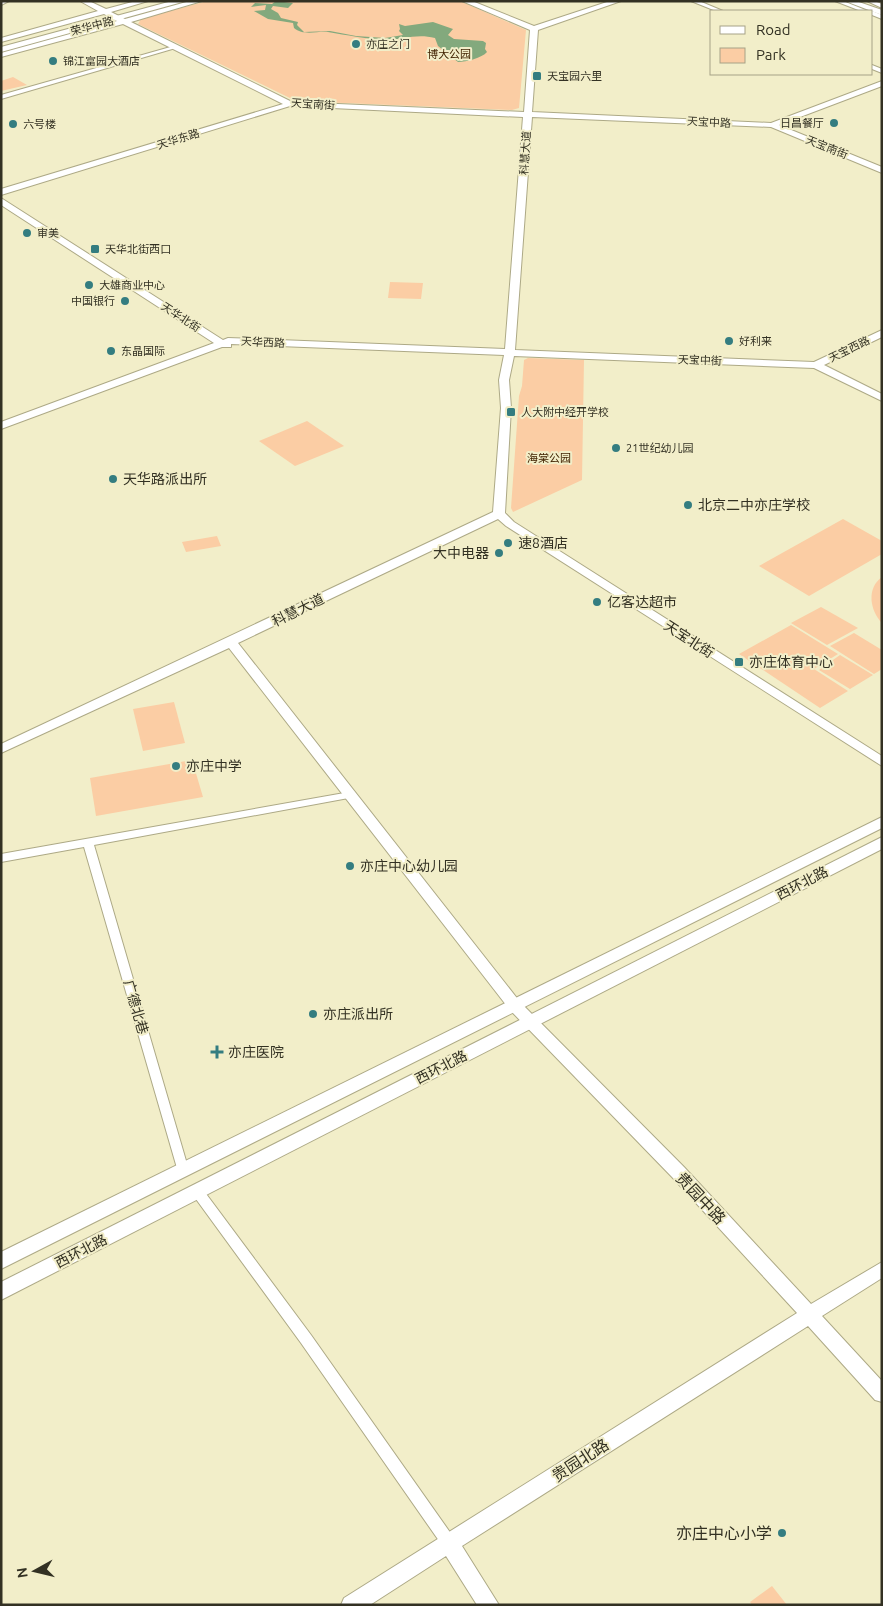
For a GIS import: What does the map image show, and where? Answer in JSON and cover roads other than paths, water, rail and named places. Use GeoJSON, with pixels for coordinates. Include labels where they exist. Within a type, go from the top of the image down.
{"type":"FeatureCollection","features":[{"type":"Feature","properties":{"kind":"main road","name":"荣华中路"},"geometry":{"type":"LineString","coordinates":[[1,50],[114,17],[160,1]]}},
{"type":"Feature","properties":{"kind":"main road","name":"荣华中路"},"geometry":{"type":"LineString","coordinates":[[1,44],[182,1]]}},
{"type":"Feature","properties":{"kind":"main road","name":"西环北路"},"geometry":{"type":"LineString","coordinates":[[1,1261],[882,822]]}},
{"type":"Feature","properties":{"kind":"main road","name":"西环北路"},"geometry":{"type":"LineString","coordinates":[[1,1292],[882,842]]}},
{"type":"Feature","properties":{"kind":"street"},"geometry":{"type":"LineString","coordinates":[[1,3],[7,1]]}},
{"type":"Feature","properties":{"kind":"street","name":"天宝南街"},"geometry":{"type":"LineString","coordinates":[[83,1],[290,104],[528,114]]}},
{"type":"Feature","properties":{"kind":"street"},"geometry":{"type":"LineString","coordinates":[[1,55],[67,37],[114,17],[145,1]]}},
{"type":"Feature","properties":{"kind":"street"},"geometry":{"type":"LineString","coordinates":[[1,40],[199,1]]}},
{"type":"Feature","properties":{"kind":"street"},"geometry":{"type":"LineString","coordinates":[[465,1],[534,29],[618,1]]}},
{"type":"Feature","properties":{"kind":"street"},"geometry":{"type":"LineString","coordinates":[[693,1],[717,10]]}},
{"type":"Feature","properties":{"kind":"street"},"geometry":{"type":"LineString","coordinates":[[836,1],[863,10]]}},
{"type":"Feature","properties":{"kind":"street"},"geometry":{"type":"LineString","coordinates":[[848,1],[882,13]]}},
{"type":"Feature","properties":{"kind":"street"},"geometry":{"type":"LineString","coordinates":[[860,1],[882,7]]}},
{"type":"Feature","properties":{"kind":"street"},"geometry":{"type":"LineString","coordinates":[[868,1],[882,7]]}},
{"type":"Feature","properties":{"kind":"street","name":"科慧大道"},"geometry":{"type":"LineString","coordinates":[[1,748],[231,642],[499,514],[506,408],[510,404],[514,365],[510,352],[534,29]]}},
{"type":"Feature","properties":{"kind":"street"},"geometry":{"type":"LineString","coordinates":[[42,39],[67,37]]}},
{"type":"Feature","properties":{"kind":"street"},"geometry":{"type":"LineString","coordinates":[[1,97],[176,47]]}},
{"type":"Feature","properties":{"kind":"street","name":"天宝中路"},"geometry":{"type":"LineString","coordinates":[[528,114],[772,125],[882,83]]}},
{"type":"Feature","properties":{"kind":"street","name":"天华东路"},"geometry":{"type":"LineString","coordinates":[[1,194],[290,104]]}},
{"type":"Feature","properties":{"kind":"street","name":"天宝南街"},"geometry":{"type":"LineString","coordinates":[[772,125],[882,170]]}},
{"type":"Feature","properties":{"kind":"street","name":"天华北街"},"geometry":{"type":"LineString","coordinates":[[1,194],[224,342]]}},
{"type":"Feature","properties":{"kind":"street","name":"天华北街"},"geometry":{"type":"LineString","coordinates":[[1,201],[224,342]]}},
{"type":"Feature","properties":{"kind":"street","name":"天宝西路"},"geometry":{"type":"LineString","coordinates":[[816,365],[882,333]]}},
{"type":"Feature","properties":{"kind":"street","name":"天华西路"},"geometry":{"type":"LineString","coordinates":[[1,426],[224,342],[271,346],[297,345],[510,352]]}},
{"type":"Feature","properties":{"kind":"street","name":"天宝中街"},"geometry":{"type":"LineString","coordinates":[[510,352],[816,365],[882,398]]}},
{"type":"Feature","properties":{"kind":"street","name":"天宝北街"},"geometry":{"type":"LineString","coordinates":[[499,514],[510,524],[882,762]]}},
{"type":"Feature","properties":{"kind":"street","name":"贵园中路"},"geometry":{"type":"LineString","coordinates":[[231,642],[515,1006],[678,1172],[882,1394]]}},
{"type":"Feature","properties":{"kind":"street"},"geometry":{"type":"LineString","coordinates":[[1,858],[350,795]]}},
{"type":"Feature","properties":{"kind":"street","name":"广德北巷"},"geometry":{"type":"LineString","coordinates":[[88,843],[184,1171]]}},
{"type":"Feature","properties":{"kind":"street"},"geometry":{"type":"LineString","coordinates":[[197,1191],[306,1339],[449,1543],[489,1605]]}},
{"type":"Feature","properties":{"kind":"street","name":"贵园北路"},"geometry":{"type":"LineString","coordinates":[[351,1605],[808,1314],[882,1269]]}},
{"type":"Feature","properties":{"kind":"place","name":"亦庄之门"},"geometry":{"type":"Point","coordinates":[356,44]}},
{"type":"Feature","properties":{"kind":"place","name":"锦江富园大酒店"},"geometry":{"type":"Point","coordinates":[53,61]}},
{"type":"Feature","properties":{"kind":"place","name":"天宝园六里"},"geometry":{"type":"Point","coordinates":[537,76]}},
{"type":"Feature","properties":{"kind":"place","name":"日昌餐厅"},"geometry":{"type":"Point","coordinates":[834,123]}},
{"type":"Feature","properties":{"kind":"place","name":"六号楼"},"geometry":{"type":"Point","coordinates":[13,124]}},
{"type":"Feature","properties":{"kind":"place","name":"审美"},"geometry":{"type":"Point","coordinates":[27,233]}},
{"type":"Feature","properties":{"kind":"place","name":"天华北街西口"},"geometry":{"type":"Point","coordinates":[95,249]}},
{"type":"Feature","properties":{"kind":"place","name":"大雄商业中心"},"geometry":{"type":"Point","coordinates":[89,285]}},
{"type":"Feature","properties":{"kind":"place","name":"中国银行"},"geometry":{"type":"Point","coordinates":[125,301]}},
{"type":"Feature","properties":{"kind":"place","name":"好利来"},"geometry":{"type":"Point","coordinates":[729,341]}},
{"type":"Feature","properties":{"kind":"place","name":"东晶国际"},"geometry":{"type":"Point","coordinates":[111,351]}},
{"type":"Feature","properties":{"kind":"place","name":"人大附中经开学校"},"geometry":{"type":"Point","coordinates":[511,412]}},
{"type":"Feature","properties":{"kind":"place","name":"21世纪幼儿园"},"geometry":{"type":"Point","coordinates":[616,448]}},
{"type":"Feature","properties":{"kind":"place","name":"天华路派出所"},"geometry":{"type":"Point","coordinates":[113,479]}},
{"type":"Feature","properties":{"kind":"place","name":"北京二中亦庄学校"},"geometry":{"type":"Point","coordinates":[688,505]}},
{"type":"Feature","properties":{"kind":"place","name":"速8酒店"},"geometry":{"type":"Point","coordinates":[508,543]}},
{"type":"Feature","properties":{"kind":"place","name":"大中电器"},"geometry":{"type":"Point","coordinates":[499,553]}},
{"type":"Feature","properties":{"kind":"place","name":"亿客达超市"},"geometry":{"type":"Point","coordinates":[597,602]}},
{"type":"Feature","properties":{"kind":"place","name":"亦庄体育中心"},"geometry":{"type":"Point","coordinates":[739,662]}},
{"type":"Feature","properties":{"kind":"place","name":"亦庄中学"},"geometry":{"type":"Point","coordinates":[176,766]}},
{"type":"Feature","properties":{"kind":"place","name":"亦庄中心幼儿园"},"geometry":{"type":"Point","coordinates":[350,866]}},
{"type":"Feature","properties":{"kind":"place","name":"亦庄派出所"},"geometry":{"type":"Point","coordinates":[313,1014]}},
{"type":"Feature","properties":{"kind":"place","name":"亦庄医院"},"geometry":{"type":"Point","coordinates":[217,1052]}},
{"type":"Feature","properties":{"kind":"place","name":"亦庄中心小学"},"geometry":{"type":"Point","coordinates":[782,1533]}},
{"type":"Feature","properties":{"kind":"park label","name":"博大公园"},"geometry":{"type":"Point","coordinates":[449,54]}},
{"type":"Feature","properties":{"kind":"park label","name":"海棠公园"},"geometry":{"type":"Point","coordinates":[549,458]}}]}
